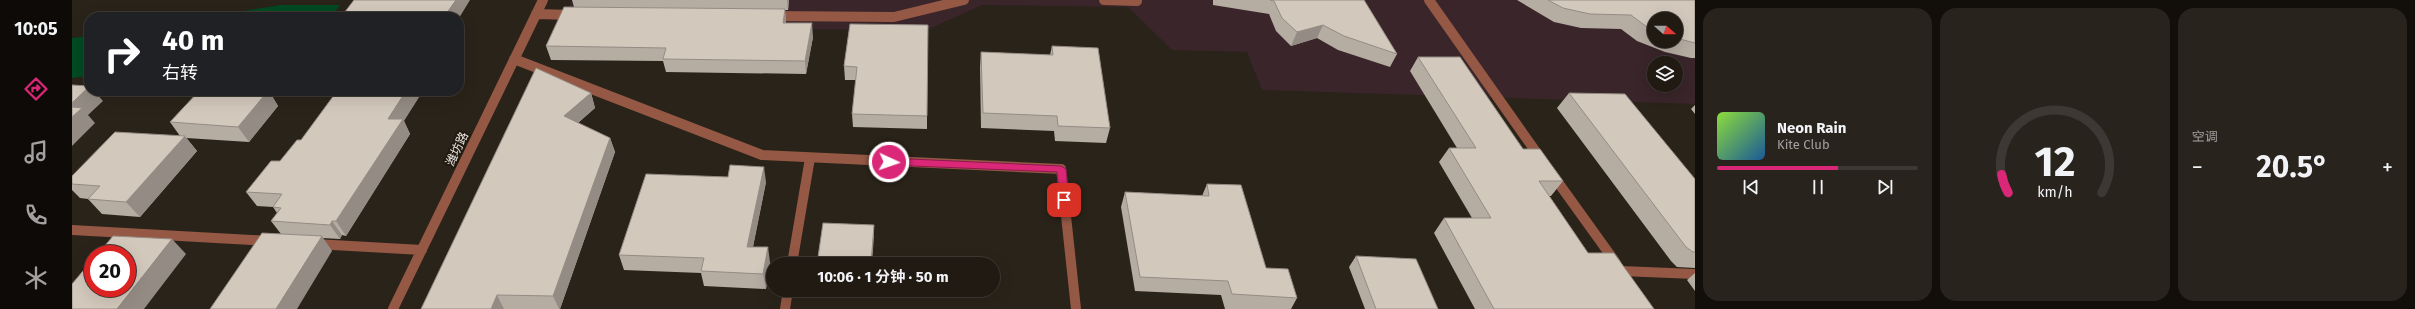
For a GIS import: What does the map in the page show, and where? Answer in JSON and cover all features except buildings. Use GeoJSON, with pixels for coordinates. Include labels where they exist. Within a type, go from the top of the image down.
{"type":"FeatureCollection","features":[{"type":"Feature","properties":{"kind":"street","name":"潍坊路"},"geometry":{"type":"LineString","coordinates":[[393,309],[543,0]]}},
{"type":"Feature","properties":{"kind":"street"},"geometry":{"type":"LineString","coordinates":[[759,16],[894,17],[964,0]]}},
{"type":"Feature","properties":{"kind":"street"},"geometry":{"type":"LineString","coordinates":[[1104,0],[1137,1]]}},
{"type":"Feature","properties":{"kind":"street"},"geometry":{"type":"LineString","coordinates":[[1429,0],[1630,284]]}},
{"type":"Feature","properties":{"kind":"street"},"geometry":{"type":"LineString","coordinates":[[536,14],[584,15]]}},
{"type":"Feature","properties":{"kind":"street"},"geometry":{"type":"LineString","coordinates":[[514,59],[746,151],[762,155],[1061,169],[1076,309]]}},
{"type":"Feature","properties":{"kind":"street"},"geometry":{"type":"LineString","coordinates":[[793,257],[810,158]]}},
{"type":"Feature","properties":{"kind":"street"},"geometry":{"type":"LineString","coordinates":[[72,230],[279,242]]}},
{"type":"Feature","properties":{"kind":"street"},"geometry":{"type":"LineString","coordinates":[[303,243],[422,250]]}},
{"type":"Feature","properties":{"kind":"street"},"geometry":{"type":"LineString","coordinates":[[1621,271],[1695,274]]}},
{"type":"Feature","properties":{"kind":"street"},"geometry":{"type":"LineString","coordinates":[[784,309],[787,297]]}},
{"type":"Feature","properties":{"kind":"shaded area"},"geometry":{"type":"Polygon","coordinates":[[[572,0],[1695,0],[1695,104],[1262,90],[1247,52],[1172,50],[1128,7],[982,5],[927,30],[559,28],[572,0]]]}},
{"type":"Feature","properties":{"kind":"green space"},"geometry":{"type":"Polygon","coordinates":[[[281,5],[340,5],[335,12],[237,12],[281,5]]]}},
{"type":"Feature","properties":{"kind":"green space"},"geometry":{"type":"Polygon","coordinates":[[[84,37],[84,77],[72,78],[72,38],[84,37]]]}},
{"type":"Feature","properties":{"kind":"route"},"geometry":{"type":"LineString","coordinates":[[889,162],[1061,169],[1064,200]]}}]}
